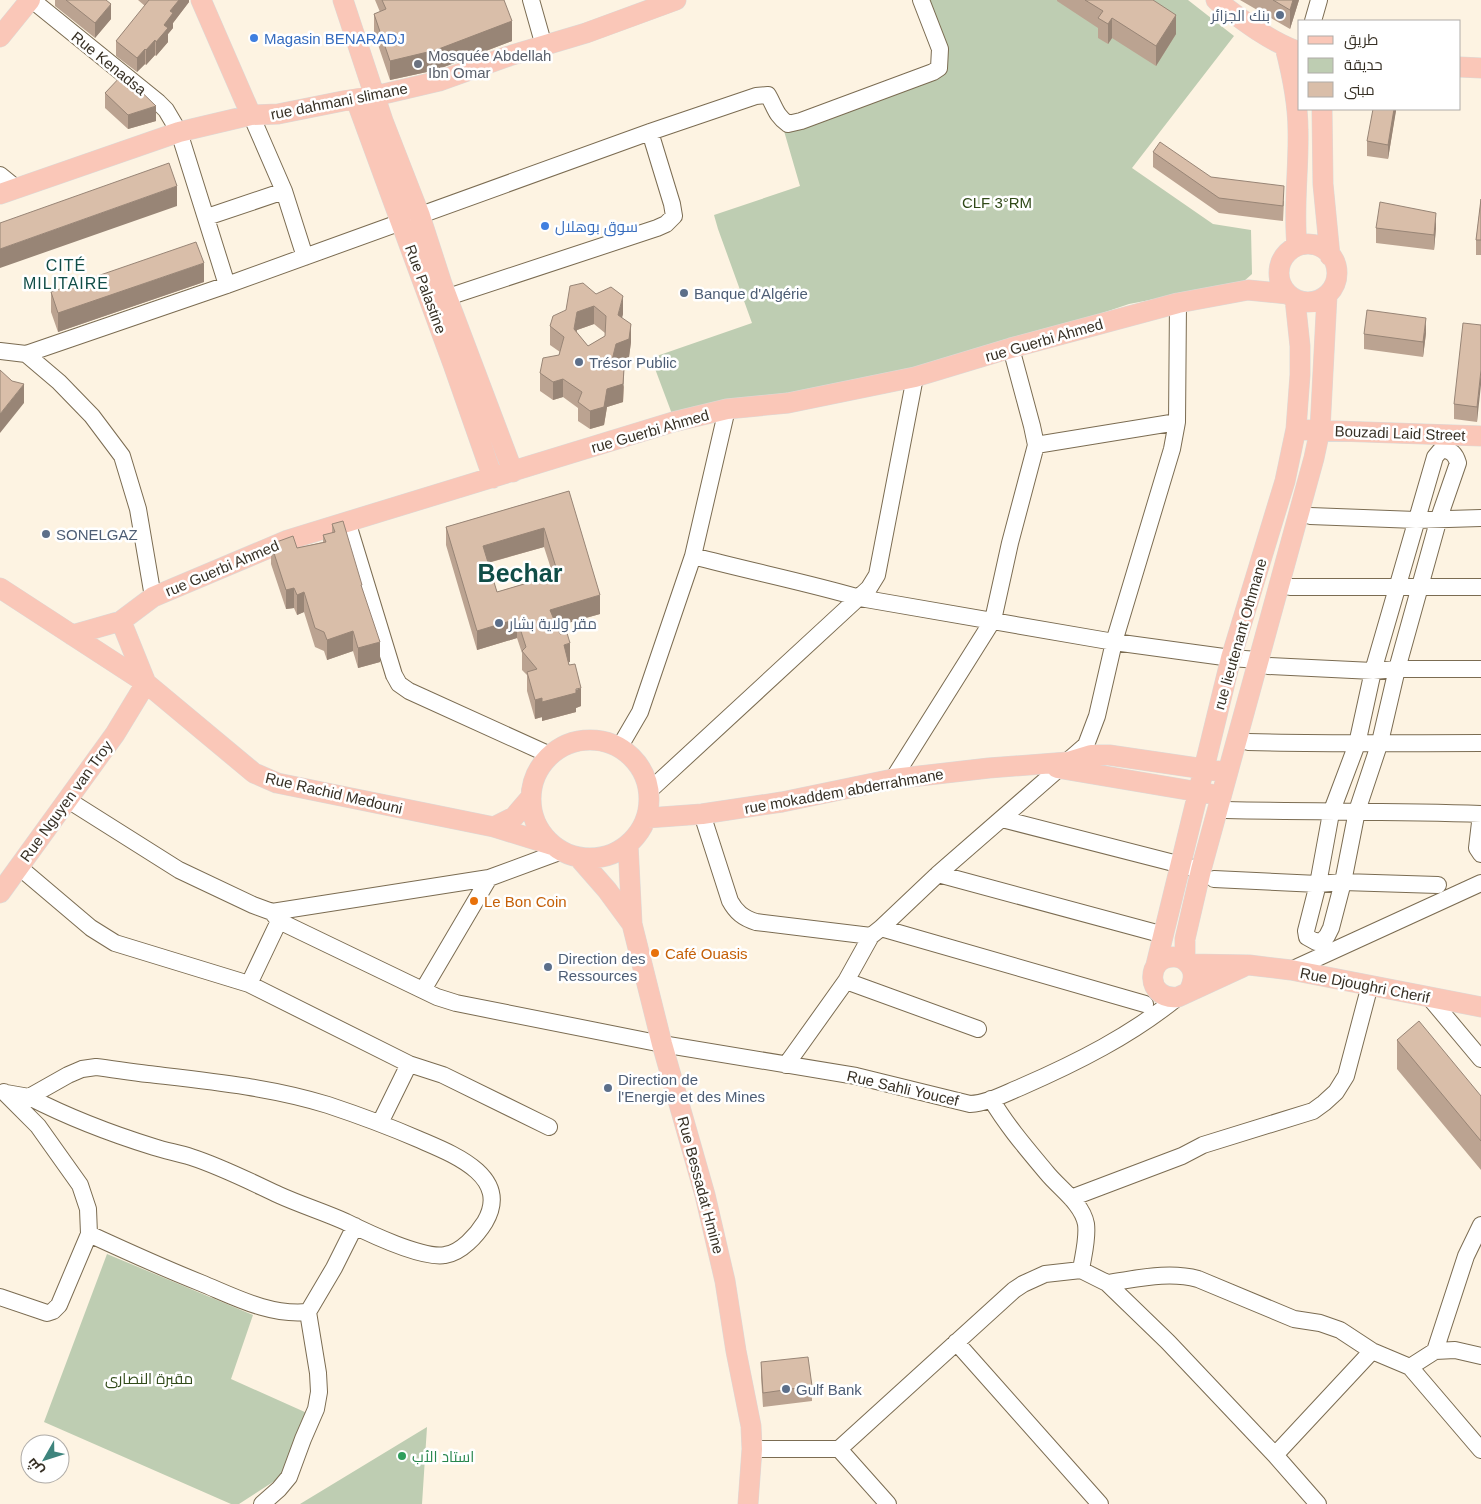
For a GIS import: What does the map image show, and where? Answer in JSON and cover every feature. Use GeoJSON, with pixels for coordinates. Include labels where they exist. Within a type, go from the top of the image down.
{"type":"FeatureCollection","features":[{"type":"Feature","properties":{"kind":"main road"},"geometry":{"type":"LineString","coordinates":[[0,38],[31,0]]}},
{"type":"Feature","properties":{"kind":"main road"},"geometry":{"type":"LineString","coordinates":[[201,0],[251,115]]}},
{"type":"Feature","properties":{"kind":"main road","name":"Rue Palastine"},"geometry":{"type":"LineString","coordinates":[[343,0],[366,98],[439,298],[493,478]]}},
{"type":"Feature","properties":{"kind":"main road","name":"rue dahmani slimane"},"geometry":{"type":"LineString","coordinates":[[8,191],[179,132],[251,115],[278,114],[366,98],[439,80],[586,34],[676,0]]}},
{"type":"Feature","properties":{"kind":"main road"},"geometry":{"type":"LineString","coordinates":[[1216,0],[1247,24],[1292,49],[1292,74],[1298,129],[1295,228],[1297,246]]}},
{"type":"Feature","properties":{"kind":"main road"},"geometry":{"type":"LineString","coordinates":[[1461,67],[1481,68]]}},
{"type":"Feature","properties":{"kind":"main road"},"geometry":{"type":"LineString","coordinates":[[1322,110],[1323,184],[1330,256]]}},
{"type":"Feature","properties":{"kind":"main road"},"geometry":{"type":"LineString","coordinates":[[1248,290],[1292,297],[1309,302],[1322,299],[1333,288],[1336,280],[1335,263],[1319,247],[1297,246],[1284,256],[1279,268],[1279,277],[1282,286],[1292,297]]}},
{"type":"Feature","properties":{"kind":"main road"},"geometry":{"type":"LineString","coordinates":[[1248,290],[1279,268]]}},
{"type":"Feature","properties":{"kind":"main road","name":"rue Guerbi Ahmed"},"geometry":{"type":"LineString","coordinates":[[72,635],[121,621],[153,597],[288,540],[673,422],[727,409],[788,403],[914,378],[1011,348],[1178,303],[1248,290]]}},
{"type":"Feature","properties":{"kind":"main road","name":"rue lieutenant Othmane"},"geometry":{"type":"LineString","coordinates":[[1187,962],[1185,939],[1207,874],[1223,803],[1227,772],[1263,663],[1320,430],[1327,295]]}},
{"type":"Feature","properties":{"kind":"main road","name":"rue lieutenant Othmane"},"geometry":{"type":"LineString","coordinates":[[1156,965],[1231,658],[1284,481],[1296,429],[1300,375],[1300,339],[1292,297]]}},
{"type":"Feature","properties":{"kind":"main road","name":"Rue Palastine"},"geometry":{"type":"LineString","coordinates":[[439,298],[513,472]]}},
{"type":"Feature","properties":{"kind":"main road","name":"Bouzadi Laid Street"},"geometry":{"type":"LineString","coordinates":[[1296,429],[1481,436]]}},
{"type":"Feature","properties":{"kind":"main road","name":"Rue Rachid Medouni"},"geometry":{"type":"LineString","coordinates":[[2,594],[39,614],[146,683],[254,773],[264,778],[494,827],[564,851]]}},
{"type":"Feature","properties":{"kind":"main road"},"geometry":{"type":"LineString","coordinates":[[121,621],[146,683]]}},
{"type":"Feature","properties":{"kind":"main road","name":"Rue Nguyen van Troy"},"geometry":{"type":"LineString","coordinates":[[0,893],[115,734],[146,683]]}},
{"type":"Feature","properties":{"kind":"main road"},"geometry":{"type":"LineString","coordinates":[[591,740],[606,742],[619,748],[632,757],[641,769],[649,791],[650,800],[647,818],[636,838],[618,852],[597,859],[564,851],[540,831],[533,815],[531,797],[540,767],[550,755],[562,747],[576,742],[591,740]]}},
{"type":"Feature","properties":{"kind":"main road","name":"rue mokaddem abderrahmane"},"geometry":{"type":"LineString","coordinates":[[1064,765],[1091,755],[1110,755],[1227,772]]}},
{"type":"Feature","properties":{"kind":"main road","name":"rue mokaddem abderrahmane"},"geometry":{"type":"LineString","coordinates":[[647,818],[702,814],[782,802],[893,779],[1041,764],[1064,765],[1199,791],[1223,803]]}},
{"type":"Feature","properties":{"kind":"main road"},"geometry":{"type":"LineString","coordinates":[[494,827],[514,817],[531,797]]}},
{"type":"Feature","properties":{"kind":"main road","name":"Rue Bessadat Hmine"},"geometry":{"type":"LineString","coordinates":[[628,844],[632,924],[662,1044],[705,1195],[725,1281],[736,1351],[751,1426],[752,1449],[748,1504]]}},
{"type":"Feature","properties":{"kind":"main road","name":"Rue Bessadat Hmine"},"geometry":{"type":"LineString","coordinates":[[564,851],[606,890],[632,924]]}},
{"type":"Feature","properties":{"kind":"main road"},"geometry":{"type":"LineString","coordinates":[[1183,994],[1194,978],[1193,970],[1187,962],[1178,957],[1170,956],[1156,965],[1153,973],[1151,997],[1163,995],[1170,998],[1183,994],[1249,965]]}},
{"type":"Feature","properties":{"kind":"main road","name":"Rue Djoughri Cherif"},"geometry":{"type":"LineString","coordinates":[[1187,962],[1249,965],[1291,970],[1481,1007]]}},
{"type":"Feature","properties":{"kind":"street","name":"Rue Kenadsa"},"geometry":{"type":"LineString","coordinates":[[31,0],[162,106],[174,121],[227,285]]}},
{"type":"Feature","properties":{"kind":"street"},"geometry":{"type":"LineString","coordinates":[[531,0],[544,46]]}},
{"type":"Feature","properties":{"kind":"street"},"geometry":{"type":"LineString","coordinates":[[0,351],[26,354],[227,285],[650,132],[756,96],[768,95],[780,119],[788,124],[801,121],[934,72],[939,68],[940,49],[921,0]]}},
{"type":"Feature","properties":{"kind":"street"},"geometry":{"type":"LineString","coordinates":[[1313,20],[1319,0]]}},
{"type":"Feature","properties":{"kind":"street"},"geometry":{"type":"LineString","coordinates":[[251,115],[284,191],[305,257]]}},
{"type":"Feature","properties":{"kind":"street"},"geometry":{"type":"LineString","coordinates":[[439,298],[666,224],[674,216],[672,204],[650,132]]}},
{"type":"Feature","properties":{"kind":"street"},"geometry":{"type":"LineString","coordinates":[[0,175],[8,191]]}},
{"type":"Feature","properties":{"kind":"street"},"geometry":{"type":"LineString","coordinates":[[206,216],[284,191]]}},
{"type":"Feature","properties":{"kind":"street"},"geometry":{"type":"LineString","coordinates":[[786,1065],[846,981],[876,932],[938,874],[1086,745],[1091,735],[1114,642],[1172,449],[1177,422],[1178,303]]}},
{"type":"Feature","properties":{"kind":"street"},"geometry":{"type":"LineString","coordinates":[[893,779],[993,620],[1010,543],[1036,445],[1011,348]]}},
{"type":"Feature","properties":{"kind":"street"},"geometry":{"type":"LineString","coordinates":[[26,354],[59,382],[92,416],[122,456],[138,509],[153,597]]}},
{"type":"Feature","properties":{"kind":"street"},"geometry":{"type":"LineString","coordinates":[[649,791],[869,588],[877,575],[914,378]]}},
{"type":"Feature","properties":{"kind":"street"},"geometry":{"type":"LineString","coordinates":[[619,748],[640,712],[694,556],[727,409]]}},
{"type":"Feature","properties":{"kind":"street"},"geometry":{"type":"LineString","coordinates":[[1036,445],[1177,422]]}},
{"type":"Feature","properties":{"kind":"street"},"geometry":{"type":"LineString","coordinates":[[1449,450],[1456,457],[1458,463],[1438,518],[1397,669],[1380,742],[1357,811],[1343,882],[1331,928],[1322,941],[1316,942],[1307,937],[1306,931],[1318,884],[1331,813],[1357,744],[1373,671],[1435,457],[1440,451],[1449,450]]}},
{"type":"Feature","properties":{"kind":"street"},"geometry":{"type":"LineString","coordinates":[[1310,516],[1416,520],[1481,518]]}},
{"type":"Feature","properties":{"kind":"street"},"geometry":{"type":"LineString","coordinates":[[347,521],[394,675],[399,684],[409,691],[550,755]]}},
{"type":"Feature","properties":{"kind":"street"},"geometry":{"type":"LineString","coordinates":[[694,556],[743,570],[819,586],[860,598],[1114,642],[1263,663],[1373,671],[1397,669],[1481,669]]}},
{"type":"Feature","properties":{"kind":"street"},"geometry":{"type":"LineString","coordinates":[[1290,587],[1481,587]]}},
{"type":"Feature","properties":{"kind":"street"},"geometry":{"type":"LineString","coordinates":[[1248,742],[1357,744],[1380,742],[1481,743]]}},
{"type":"Feature","properties":{"kind":"street","name":"Rue Sahli Youcef"},"geometry":{"type":"LineString","coordinates":[[68,800],[179,870],[437,997],[456,1003],[662,1044],[856,1076],[970,1104],[991,1099],[1046,1076],[1129,1032],[1183,994]]}},
{"type":"Feature","properties":{"kind":"street"},"geometry":{"type":"LineString","coordinates":[[1223,803],[1331,813],[1357,811],[1481,814],[1477,848],[1481,854]]}},
{"type":"Feature","properties":{"kind":"street"},"geometry":{"type":"LineString","coordinates":[[702,814],[730,901],[735,910],[745,918],[756,922],[876,932],[1151,997],[1129,1032]]}},
{"type":"Feature","properties":{"kind":"street"},"geometry":{"type":"LineString","coordinates":[[1002,819],[1207,874],[1318,884],[1343,882],[1438,885]]}},
{"type":"Feature","properties":{"kind":"street"},"geometry":{"type":"LineString","coordinates":[[249,984],[276,917],[489,878],[564,851]]}},
{"type":"Feature","properties":{"kind":"street"},"geometry":{"type":"LineString","coordinates":[[19,867],[91,928],[115,943],[249,984],[409,1064],[443,1076],[549,1127]]}},
{"type":"Feature","properties":{"kind":"street"},"geometry":{"type":"LineString","coordinates":[[938,874],[1164,935]]}},
{"type":"Feature","properties":{"kind":"street"},"geometry":{"type":"LineString","coordinates":[[423,990],[489,878]]}},
{"type":"Feature","properties":{"kind":"street"},"geometry":{"type":"LineString","coordinates":[[1291,970],[1481,883]]}},
{"type":"Feature","properties":{"kind":"street"},"geometry":{"type":"LineString","coordinates":[[846,981],[978,1029]]}},
{"type":"Feature","properties":{"kind":"street"},"geometry":{"type":"LineString","coordinates":[[1070,1198],[1182,1156],[1204,1145],[1313,1111],[1324,1104],[1336,1092],[1346,1076],[1370,985]]}},
{"type":"Feature","properties":{"kind":"street"},"geometry":{"type":"LineString","coordinates":[[1429,997],[1481,1059]]}},
{"type":"Feature","properties":{"kind":"street"},"geometry":{"type":"LineString","coordinates":[[380,1123],[409,1064]]}},
{"type":"Feature","properties":{"kind":"street"},"geometry":{"type":"LineString","coordinates":[[3,1092],[29,1097],[47,1107],[108,1130],[154,1147],[193,1158],[254,1182],[281,1196],[329,1214],[382,1238],[436,1256],[449,1255],[464,1246],[481,1228],[490,1213],[492,1200],[488,1184],[474,1167],[452,1154],[380,1123],[326,1104],[274,1092],[206,1081],[96,1067],[82,1069],[68,1075],[29,1097]]}},
{"type":"Feature","properties":{"kind":"street"},"geometry":{"type":"LineString","coordinates":[[0,1297],[47,1313],[53,1311],[59,1305],[89,1234],[88,1208],[80,1185],[38,1126],[3,1092]]}},
{"type":"Feature","properties":{"kind":"street"},"geometry":{"type":"LineString","coordinates":[[991,1099],[1021,1143],[1079,1209],[1086,1226],[1081,1270]]}},
{"type":"Feature","properties":{"kind":"street"},"geometry":{"type":"LineString","coordinates":[[1435,1350],[1466,1256],[1481,1225]]}},
{"type":"Feature","properties":{"kind":"street"},"geometry":{"type":"LineString","coordinates":[[262,1504],[279,1489],[293,1470],[303,1439],[316,1409],[319,1392],[318,1373],[308,1312],[334,1268],[355,1226]]}},
{"type":"Feature","properties":{"kind":"street"},"geometry":{"type":"LineString","coordinates":[[89,1234],[142,1259],[265,1308],[288,1313],[308,1312]]}},
{"type":"Feature","properties":{"kind":"street"},"geometry":{"type":"LineString","coordinates":[[752,1449],[838,1448],[1023,1284],[1045,1274],[1081,1270],[1107,1284],[1168,1342],[1275,1455],[1318,1504]]}},
{"type":"Feature","properties":{"kind":"street"},"geometry":{"type":"LineString","coordinates":[[1107,1284],[1169,1275],[1183,1275],[1198,1279],[1294,1319],[1320,1322],[1340,1330],[1372,1351],[1410,1367],[1481,1450]]}},
{"type":"Feature","properties":{"kind":"street"},"geometry":{"type":"LineString","coordinates":[[956,1342],[1100,1504]]}},
{"type":"Feature","properties":{"kind":"street"},"geometry":{"type":"LineString","coordinates":[[1410,1367],[1435,1350],[1456,1350],[1481,1356]]}},
{"type":"Feature","properties":{"kind":"street"},"geometry":{"type":"LineString","coordinates":[[1275,1455],[1372,1351]]}},
{"type":"Feature","properties":{"kind":"street"},"geometry":{"type":"LineString","coordinates":[[838,1448],[888,1504]]}},
{"type":"Feature","properties":{"kind":"green space","name":"CLF 3°RM"},"geometry":{"type":"Polygon","coordinates":[[[928,0],[1188,0],[1234,36],[1132,168],[1213,224],[1251,230],[1252,274],[1243,282],[1129,304],[963,360],[854,385],[672,414],[651,358],[752,323],[714,215],[800,186],[784,131],[940,75],[948,61],[928,0]]]}},
{"type":"Feature","properties":{"kind":"green space","name":"مقبرة النصارى"},"geometry":{"type":"Polygon","coordinates":[[[107,1254],[253,1315],[231,1379],[307,1413],[287,1473],[239,1504],[231,1504],[44,1422],[107,1254]]]}},
{"type":"Feature","properties":{"kind":"green space","name":"استاد الأب"},"geometry":{"type":"Polygon","coordinates":[[[427,1427],[422,1504],[300,1504],[427,1427]]]}},
{"type":"Feature","properties":{"kind":"building"},"geometry":{"type":"Polygon","coordinates":[[[66,0],[106,0],[111,4],[95,23],[66,0]]]}},
{"type":"Feature","properties":{"kind":"building"},"geometry":{"type":"Polygon","coordinates":[[[149,0],[179,0],[170,11],[173,13],[164,25],[168,28],[156,42],[155,40],[137,58],[116,41],[149,0]]]}},
{"type":"Feature","properties":{"kind":"building","name":"Mosquée Abdellah Ibn Omar"},"geometry":{"type":"Polygon","coordinates":[[[382,0],[504,0],[512,21],[436,50],[390,61],[374,14],[386,9],[382,0]]]}},
{"type":"Feature","properties":{"kind":"building"},"geometry":{"type":"Polygon","coordinates":[[[1085,0],[1153,0],[1176,15],[1156,46],[1112,18],[1108,24],[1098,18],[1103,11],[1085,0]]]}},
{"type":"Feature","properties":{"kind":"building"},"geometry":{"type":"Polygon","coordinates":[[[1273,0],[1293,0],[1290,10],[1273,0]]]}},
{"type":"Feature","properties":{"kind":"building"},"geometry":{"type":"Polygon","coordinates":[[[123,74],[156,106],[128,115],[105,93],[123,74]]]}},
{"type":"Feature","properties":{"kind":"building"},"geometry":{"type":"Polygon","coordinates":[[[1373,110],[1394,110],[1388,145],[1367,141],[1373,110]]]}},
{"type":"Feature","properties":{"kind":"building"},"geometry":{"type":"Polygon","coordinates":[[[1160,142],[1211,177],[1284,186],[1283,206],[1219,198],[1153,152],[1160,142]]]}},
{"type":"Feature","properties":{"kind":"building"},"geometry":{"type":"Polygon","coordinates":[[[169,163],[177,186],[0,249],[0,223],[169,163]]]}},
{"type":"Feature","properties":{"kind":"building"},"geometry":{"type":"Polygon","coordinates":[[[1481,199],[1481,240],[1476,240],[1481,199]]]}},
{"type":"Feature","properties":{"kind":"building"},"geometry":{"type":"Polygon","coordinates":[[[1380,202],[1436,213],[1434,235],[1376,228],[1380,202]]]}},
{"type":"Feature","properties":{"kind":"building"},"geometry":{"type":"Polygon","coordinates":[[[196,242],[204,263],[58,313],[51,292],[196,242]]]}},
{"type":"Feature","properties":{"kind":"building"},"geometry":{"type":"Polygon","coordinates":[[[583,283],[596,294],[611,287],[623,296],[618,315],[631,324],[629,339],[616,344],[612,360],[624,369],[623,384],[607,389],[604,407],[590,411],[578,402],[582,392],[563,379],[553,382],[540,373],[543,358],[559,355],[564,337],[550,326],[553,316],[566,310],[570,286],[583,283]],[[594,306],[577,312],[574,329],[588,346],[605,336],[606,316],[594,306]]]}},
{"type":"Feature","properties":{"kind":"building"},"geometry":{"type":"Polygon","coordinates":[[[1367,310],[1426,318],[1423,342],[1364,334],[1367,310]]]}},
{"type":"Feature","properties":{"kind":"building"},"geometry":{"type":"Polygon","coordinates":[[[1463,323],[1481,325],[1481,370],[1477,407],[1454,404],[1463,323]]]}},
{"type":"Feature","properties":{"kind":"building"},"geometry":{"type":"Polygon","coordinates":[[[0,370],[12,381],[24,384],[0,414],[0,370]]]}},
{"type":"Feature","properties":{"kind":"building"},"geometry":{"type":"Polygon","coordinates":[[[569,491],[600,595],[550,610],[560,634],[567,633],[570,643],[564,645],[569,665],[575,664],[581,688],[576,689],[576,693],[542,702],[542,698],[535,700],[527,672],[537,669],[522,651],[526,647],[517,619],[477,631],[446,527],[569,491]],[[544,528],[483,546],[497,592],[558,574],[544,528]]]}},
{"type":"Feature","properties":{"kind":"building"},"geometry":{"type":"Polygon","coordinates":[[[343,521],[361,585],[380,642],[358,648],[353,631],[327,640],[324,632],[315,628],[304,592],[297,595],[294,588],[286,590],[271,544],[293,536],[297,548],[326,542],[323,535],[335,532],[332,524],[343,521]]]}},
{"type":"Feature","properties":{"kind":"building"},"geometry":{"type":"Polygon","coordinates":[[[1419,1021],[1481,1096],[1481,1141],[1397,1040],[1419,1021]]]}},
{"type":"Feature","properties":{"kind":"building"},"geometry":{"type":"Polygon","coordinates":[[[808,1357],[812,1386],[763,1393],[761,1362],[808,1357]]]}},
{"type":"Feature","properties":{"kind":"place","name":"بنك الجزائر"},"geometry":{"type":"Point","coordinates":[1280,15]}},
{"type":"Feature","properties":{"kind":"place","name":"Magasin BENARADJ"},"geometry":{"type":"Point","coordinates":[254,38]}},
{"type":"Feature","properties":{"kind":"place","name":"Mosquée Abdellah Ibn Omar"},"geometry":{"type":"Point","coordinates":[418,64]}},
{"type":"Feature","properties":{"kind":"place","name":"سوق بوهلال"},"geometry":{"type":"Point","coordinates":[545,226]}},
{"type":"Feature","properties":{"kind":"place","name":"Banque d'Algérie"},"geometry":{"type":"Point","coordinates":[684,293]}},
{"type":"Feature","properties":{"kind":"place","name":"Trésor Public"},"geometry":{"type":"Point","coordinates":[579,362]}},
{"type":"Feature","properties":{"kind":"place","name":"SONELGAZ"},"geometry":{"type":"Point","coordinates":[46,534]}},
{"type":"Feature","properties":{"kind":"place","name":"مقر ولاية بشار"},"geometry":{"type":"Point","coordinates":[499,623]}},
{"type":"Feature","properties":{"kind":"place","name":"Le Bon Coin"},"geometry":{"type":"Point","coordinates":[474,901]}},
{"type":"Feature","properties":{"kind":"place","name":"Café Ouasis"},"geometry":{"type":"Point","coordinates":[655,953]}},
{"type":"Feature","properties":{"kind":"place","name":"Direction des Ressources"},"geometry":{"type":"Point","coordinates":[548,967]}},
{"type":"Feature","properties":{"kind":"place","name":"Direction de l'Energie et des Mines"},"geometry":{"type":"Point","coordinates":[608,1088]}},
{"type":"Feature","properties":{"kind":"place","name":"Gulf Bank"},"geometry":{"type":"Point","coordinates":[786,1389]}},
{"type":"Feature","properties":{"kind":"place","name":"استاد الأب"},"geometry":{"type":"Point","coordinates":[402,1456]}},
{"type":"Feature","properties":{"kind":"district","name":"CITÉ MILITAIRE"},"geometry":{"type":"Point","coordinates":[66,274]}},
{"type":"Feature","properties":{"kind":"district","name":"Bechar"},"geometry":{"type":"Point","coordinates":[520,573]}}]}
